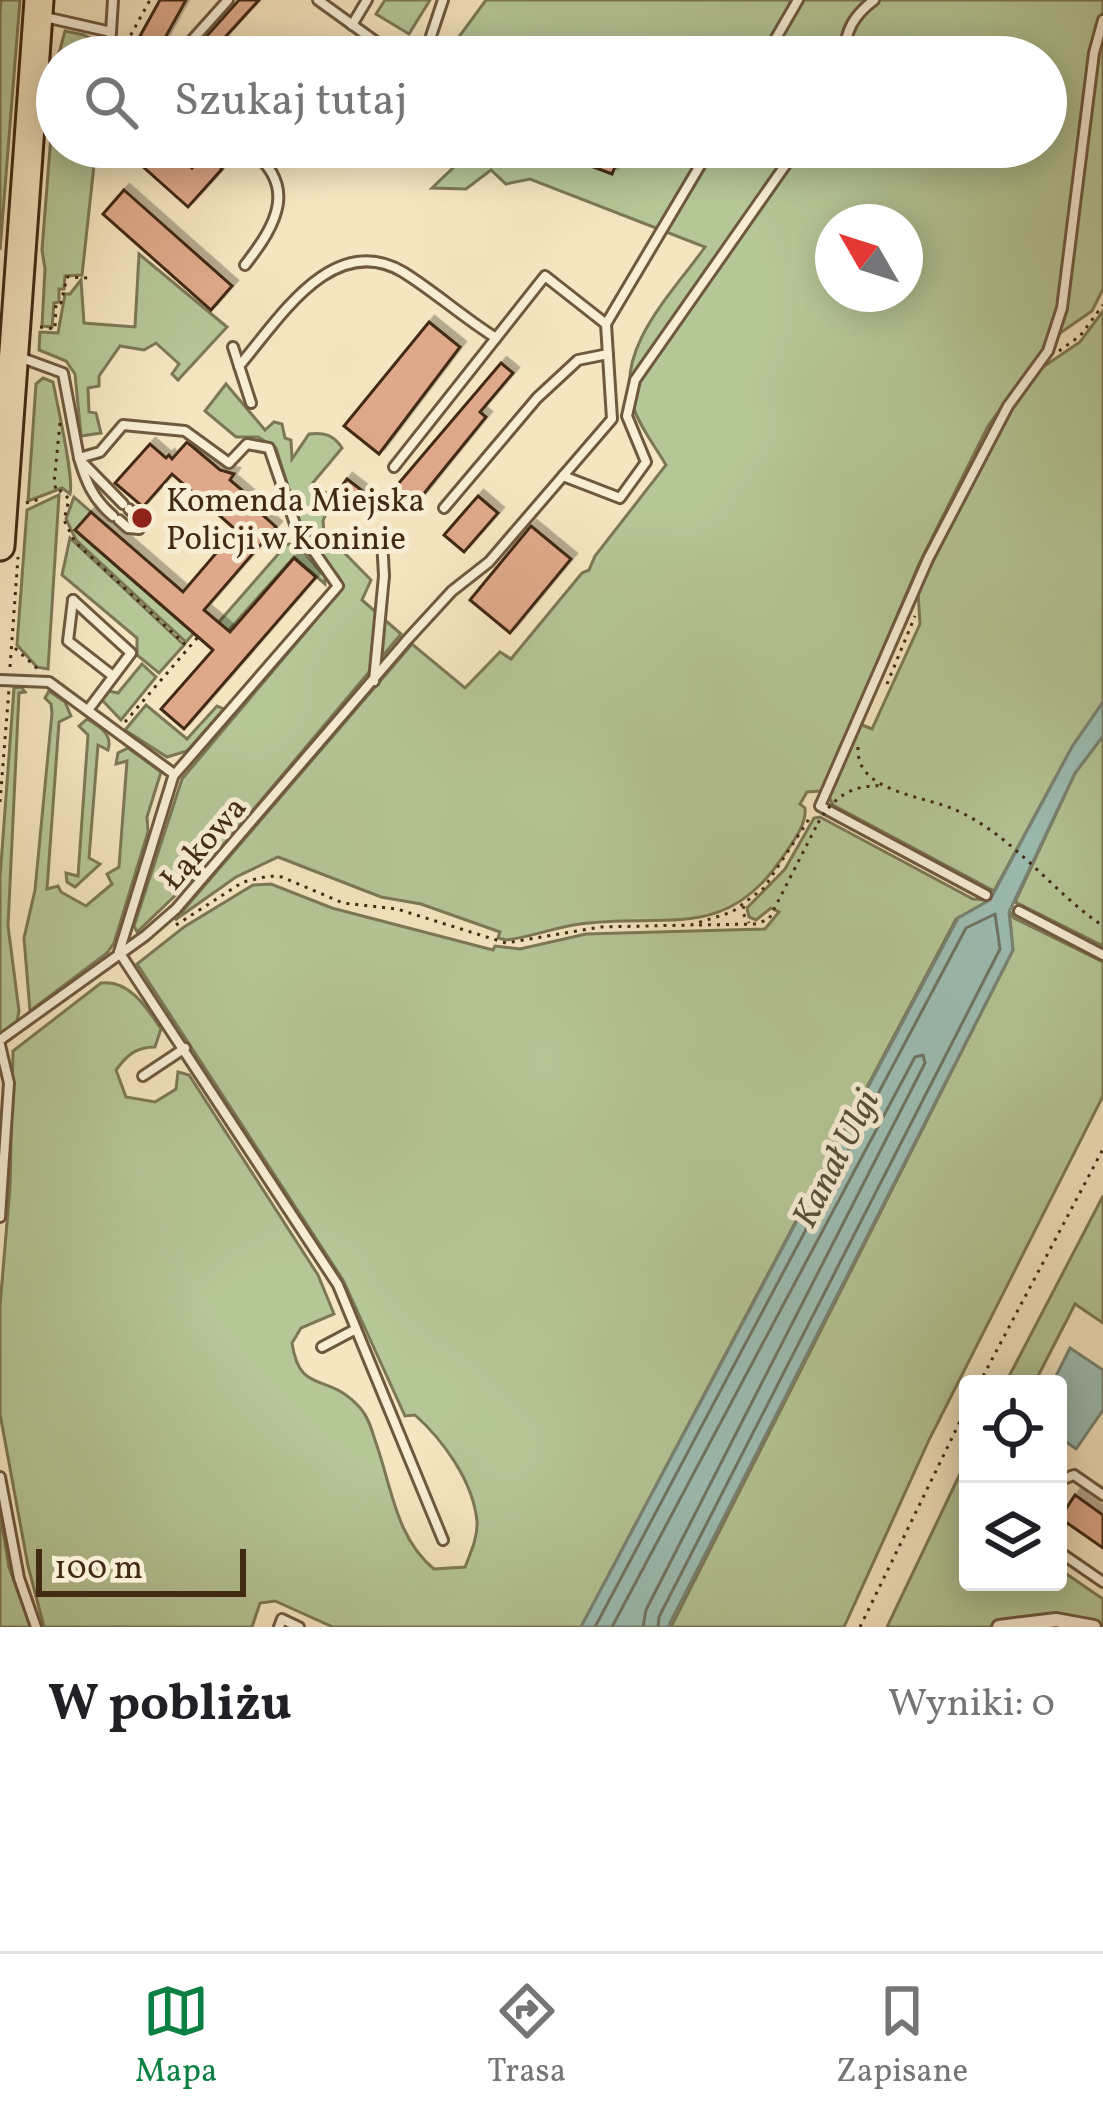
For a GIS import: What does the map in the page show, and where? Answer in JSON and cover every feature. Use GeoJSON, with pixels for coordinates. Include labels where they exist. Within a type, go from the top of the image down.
{"type":"FeatureCollection","features":[{"type":"Feature","properties":{"kind":"main road"},"geometry":{"type":"LineString","coordinates":[[38,36],[40,5]]}},
{"type":"Feature","properties":{"kind":"main road"},"geometry":{"type":"LineString","coordinates":[[0,546],[36,59]]}},
{"type":"Feature","properties":{"kind":"street"},"geometry":{"type":"LineString","coordinates":[[999,1627],[1056,1620],[1094,1627]]}},
{"type":"Feature","properties":{"kind":"lane"},"geometry":{"type":"LineString","coordinates":[[111,36],[112,0]]}},
{"type":"Feature","properties":{"kind":"lane"},"geometry":{"type":"LineString","coordinates":[[196,36],[228,0]]}},
{"type":"Feature","properties":{"kind":"lane"},"geometry":{"type":"LineString","coordinates":[[318,0],[367,36]]}},
{"type":"Feature","properties":{"kind":"lane"},"geometry":{"type":"LineString","coordinates":[[352,25],[367,0]]}},
{"type":"Feature","properties":{"kind":"lane"},"geometry":{"type":"LineString","coordinates":[[431,36],[443,0]]}},
{"type":"Feature","properties":{"kind":"lane"},"geometry":{"type":"LineString","coordinates":[[777,36],[798,0]]}},
{"type":"Feature","properties":{"kind":"lane"},"geometry":{"type":"LineString","coordinates":[[845,36],[857,13],[874,0]]}},
{"type":"Feature","properties":{"kind":"lane"},"geometry":{"type":"LineString","coordinates":[[40,5],[111,32]]}},
{"type":"Feature","properties":{"kind":"lane"},"geometry":{"type":"LineString","coordinates":[[986,895],[820,806],[928,559],[1008,406],[1055,338],[1094,53],[1103,20]]}},
{"type":"Feature","properties":{"kind":"lane"},"geometry":{"type":"LineString","coordinates":[[245,265],[274,229],[278,188],[269,168]]}},
{"type":"Feature","properties":{"kind":"lane"},"geometry":{"type":"LineString","coordinates":[[394,466],[545,276],[607,324],[699,168]]}},
{"type":"Feature","properties":{"kind":"lane"},"geometry":{"type":"LineString","coordinates":[[563,476],[620,498],[640,475],[646,462],[627,416],[635,380],[783,168]]}},
{"type":"Feature","properties":{"kind":"lane"},"geometry":{"type":"LineString","coordinates":[[239,366],[308,288],[337,266],[356,262],[398,269],[496,338]]}},
{"type":"Feature","properties":{"kind":"lane","name":"Łąkowa"},"geometry":{"type":"LineString","coordinates":[[0,1043],[145,936],[190,894],[407,640],[452,591],[489,562],[612,419],[607,324]]}},
{"type":"Feature","properties":{"kind":"lane"},"geometry":{"type":"LineString","coordinates":[[233,347],[250,403]]}},
{"type":"Feature","properties":{"kind":"lane"},"geometry":{"type":"LineString","coordinates":[[444,508],[537,398],[578,360],[608,354]]}},
{"type":"Feature","properties":{"kind":"lane"},"geometry":{"type":"LineString","coordinates":[[14,356],[63,373],[79,458],[87,486],[128,528],[139,529],[137,517],[102,487],[79,458]]}},
{"type":"Feature","properties":{"kind":"lane"},"geometry":{"type":"LineString","coordinates":[[79,458],[100,452],[123,425],[185,430],[230,463],[247,444],[269,448],[295,524],[338,586],[174,774],[119,952],[338,1285],[443,1540]]}},
{"type":"Feature","properties":{"kind":"lane"},"geometry":{"type":"LineString","coordinates":[[374,681],[384,576],[382,539]]}},
{"type":"Feature","properties":{"kind":"lane"},"geometry":{"type":"LineString","coordinates":[[88,710],[131,653],[73,601],[68,641],[113,676]]}},
{"type":"Feature","properties":{"kind":"lane"},"geometry":{"type":"LineString","coordinates":[[0,680],[49,682],[174,774]]}},
{"type":"Feature","properties":{"kind":"lane"},"geometry":{"type":"LineString","coordinates":[[1019,911],[1103,955]]}},
{"type":"Feature","properties":{"kind":"lane"},"geometry":{"type":"LineString","coordinates":[[0,1043],[9,1082],[0,1216]]}},
{"type":"Feature","properties":{"kind":"lane"},"geometry":{"type":"LineString","coordinates":[[143,1076],[185,1048]]}},
{"type":"Feature","properties":{"kind":"lane"},"geometry":{"type":"LineString","coordinates":[[322,1346],[356,1329]]}},
{"type":"Feature","properties":{"kind":"lane"},"geometry":{"type":"LineString","coordinates":[[1067,1477],[1074,1474],[1103,1495]]}},
{"type":"Feature","properties":{"kind":"lane"},"geometry":{"type":"LineString","coordinates":[[0,1477],[19,1578],[36,1627]]}},
{"type":"Feature","properties":{"kind":"lane"},"geometry":{"type":"LineString","coordinates":[[1067,1557],[1103,1582]]}},
{"type":"Feature","properties":{"kind":"lane"},"geometry":{"type":"LineString","coordinates":[[279,1627],[282,1619],[299,1627]]}},
{"type":"Feature","properties":{"kind":"path"},"geometry":{"type":"LineString","coordinates":[[130,36],[150,0]]}},
{"type":"Feature","properties":{"kind":"path"},"geometry":{"type":"LineString","coordinates":[[40,327],[55,328],[56,303],[61,303],[67,277],[88,278]]}},
{"type":"Feature","properties":{"kind":"path"},"geometry":{"type":"LineString","coordinates":[[1038,365],[1080,336],[1103,305]]}},
{"type":"Feature","properties":{"kind":"path"},"geometry":{"type":"LineString","coordinates":[[61,415],[54,483],[57,492],[69,499],[64,520],[74,542],[189,648]]}},
{"type":"Feature","properties":{"kind":"path"},"geometry":{"type":"LineString","coordinates":[[26,502],[40,499]]}},
{"type":"Feature","properties":{"kind":"path"},"geometry":{"type":"LineString","coordinates":[[119,735],[198,637]]}},
{"type":"Feature","properties":{"kind":"path"},"geometry":{"type":"LineString","coordinates":[[0,648],[12,649]]}},
{"type":"Feature","properties":{"kind":"path"},"geometry":{"type":"LineString","coordinates":[[861,738],[860,766],[871,780],[940,803],[985,826],[1103,926]]}},
{"type":"Feature","properties":{"kind":"path"},"geometry":{"type":"LineString","coordinates":[[175,926],[243,882],[269,876],[343,903],[398,909],[506,943],[582,929],[756,924],[771,917],[831,804],[847,792],[883,786]]}},
{"type":"Feature","properties":{"kind":"path"},"geometry":{"type":"LineString","coordinates":[[756,924],[743,917],[742,908],[776,873],[811,816]]}},
{"type":"Feature","properties":{"kind":"path"},"geometry":{"type":"LineString","coordinates":[[692,925],[748,902]]}},
{"type":"Feature","properties":{"kind":"path"},"geometry":{"type":"LineString","coordinates":[[984,1375],[1103,1149]]}},
{"type":"Feature","properties":{"kind":"path"},"geometry":{"type":"LineString","coordinates":[[860,1627],[959,1424]]}},
{"type":"Feature","properties":{"kind":"green space"},"geometry":{"type":"Polygon","coordinates":[[[1,0],[20,0],[0,250],[0,12],[1,0]]]}},
{"type":"Feature","properties":{"kind":"green space"},"geometry":{"type":"Polygon","coordinates":[[[385,0],[430,0],[409,34],[376,14],[385,0]]]}},
{"type":"Feature","properties":{"kind":"green space"},"geometry":{"type":"Polygon","coordinates":[[[486,0],[1103,0],[1103,289],[1092,311],[1050,340],[988,426],[919,564],[825,785],[820,791],[807,792],[800,804],[805,808],[804,821],[761,885],[716,913],[580,924],[506,940],[498,938],[500,932],[421,904],[381,897],[278,857],[236,877],[175,920],[412,644],[465,688],[500,652],[511,659],[589,570],[666,465],[633,406],[632,363],[650,322],[705,247],[530,179],[506,184],[491,170],[466,189],[432,188],[453,168],[1067,168],[1067,36],[459,36],[486,0]]]}},
{"type":"Feature","properties":{"kind":"green space"},"geometry":{"type":"Polygon","coordinates":[[[48,168],[94,168],[82,275],[65,276],[59,302],[54,303],[52,327],[42,326],[48,168]]]}},
{"type":"Feature","properties":{"kind":"green space"},"geometry":{"type":"Polygon","coordinates":[[[139,254],[227,327],[178,380],[172,374],[179,364],[156,343],[144,350],[120,346],[99,376],[99,386],[88,388],[89,412],[96,413],[101,433],[81,436],[75,374],[66,361],[39,350],[40,332],[58,333],[65,294],[81,280],[84,323],[135,327],[139,254]]]}},
{"type":"Feature","properties":{"kind":"green space"},"geometry":{"type":"Polygon","coordinates":[[[1103,311],[1103,702],[1072,747],[994,891],[833,805],[829,797],[860,724],[872,729],[920,624],[918,591],[997,432],[1037,371],[1080,342],[1103,311]]]}},
{"type":"Feature","properties":{"kind":"green space"},"geometry":{"type":"Polygon","coordinates":[[[43,378],[53,382],[71,486],[70,494],[62,488],[28,501],[36,384],[43,378]]]}},
{"type":"Feature","properties":{"kind":"green space"},"geometry":{"type":"Polygon","coordinates":[[[226,384],[265,430],[274,422],[282,424],[285,438],[291,440],[292,459],[309,434],[328,435],[342,448],[311,485],[333,496],[323,521],[324,532],[371,580],[362,600],[401,634],[205,867],[137,932],[134,926],[182,779],[342,589],[339,577],[303,534],[276,448],[258,437],[236,437],[205,411],[226,384]]]}},
{"type":"Feature","properties":{"kind":"green space"},"geometry":{"type":"Polygon","coordinates":[[[59,495],[48,669],[37,667],[17,645],[27,510],[59,495]]]}},
{"type":"Feature","properties":{"kind":"green space"},"geometry":{"type":"Polygon","coordinates":[[[74,497],[91,512],[76,530],[194,633],[186,642],[76,540],[66,519],[74,497]]]}},
{"type":"Feature","properties":{"kind":"green space"},"geometry":{"type":"Polygon","coordinates":[[[70,538],[184,645],[159,673],[137,655],[137,638],[62,575],[70,538]]]}},
{"type":"Feature","properties":{"kind":"green space"},"geometry":{"type":"Polygon","coordinates":[[[287,544],[298,545],[325,577],[325,584],[294,557],[228,631],[218,623],[287,544]]]}},
{"type":"Feature","properties":{"kind":"green space"},"geometry":{"type":"Polygon","coordinates":[[[142,664],[156,677],[121,720],[102,700],[109,691],[118,693],[142,664]]]}},
{"type":"Feature","properties":{"kind":"green space"},"geometry":{"type":"Polygon","coordinates":[[[14,688],[25,692],[19,693],[8,926],[19,1011],[17,1021],[0,1034],[0,878],[14,688]]]}},
{"type":"Feature","properties":{"kind":"green space"},"geometry":{"type":"Polygon","coordinates":[[[49,691],[65,702],[71,716],[59,722],[47,889],[58,886],[86,906],[112,884],[107,874],[119,867],[127,761],[116,764],[118,753],[128,748],[161,772],[114,943],[30,1011],[24,938],[35,890],[52,713],[45,698],[49,691]]]}},
{"type":"Feature","properties":{"kind":"green space"},"geometry":{"type":"Polygon","coordinates":[[[146,705],[187,739],[217,706],[224,709],[187,751],[167,757],[125,730],[146,705]]]}},
{"type":"Feature","properties":{"kind":"green space"},"geometry":{"type":"Polygon","coordinates":[[[87,719],[104,731],[109,744],[108,750],[98,745],[89,858],[100,864],[75,887],[67,882],[66,873],[78,876],[88,735],[79,726],[87,719]]]}},
{"type":"Feature","properties":{"kind":"green space"},"geometry":{"type":"Polygon","coordinates":[[[1103,736],[1103,946],[1015,902],[1075,773],[1103,736]]]}},
{"type":"Feature","properties":{"kind":"green space"},"geometry":{"type":"Polygon","coordinates":[[[820,817],[973,899],[990,900],[956,919],[581,1627],[333,1627],[275,1601],[260,1603],[252,1627],[44,1627],[0,1414],[0,1306],[10,1187],[13,1051],[101,983],[129,990],[143,1004],[161,1029],[155,1047],[132,1053],[116,1070],[126,1097],[155,1102],[176,1089],[178,1072],[189,1075],[318,1275],[334,1314],[301,1328],[292,1343],[302,1371],[349,1397],[364,1413],[403,1527],[421,1557],[434,1569],[465,1567],[477,1521],[463,1476],[426,1425],[415,1415],[405,1416],[343,1280],[137,964],[184,927],[253,885],[271,884],[332,908],[493,950],[495,946],[520,949],[586,934],[765,929],[779,912],[771,908],[756,920],[749,917],[747,908],[785,869],[814,818],[820,817]]]}},
{"type":"Feature","properties":{"kind":"green space"},"geometry":{"type":"Polygon","coordinates":[[[1009,910],[1014,918],[1103,962],[1103,1096],[959,1375],[844,1627],[671,1627],[1013,950],[1009,910]]]}},
{"type":"Feature","properties":{"kind":"green space"},"geometry":{"type":"Polygon","coordinates":[[[1103,1196],[1103,1323],[1075,1304],[1039,1375],[1010,1375],[1103,1196]]]}},
{"type":"Feature","properties":{"kind":"green space"},"geometry":{"type":"Polygon","coordinates":[[[959,1476],[959,1591],[1067,1591],[1067,1574],[1103,1599],[1103,1627],[887,1627],[959,1476]]]}},
{"type":"Feature","properties":{"kind":"green space"},"geometry":{"type":"Polygon","coordinates":[[[0,1513],[9,1567],[31,1627],[0,1627],[0,1513]]]}},
{"type":"Feature","properties":{"kind":"water","name":"Kanał Ulgi"},"geometry":{"type":"Polygon","coordinates":[[[1103,702],[1103,736],[1075,773],[1009,912],[1013,950],[668,1627],[581,1627],[958,918],[990,900],[1072,747],[1103,702]]]}},
{"type":"Feature","properties":{"kind":"water"},"geometry":{"type":"Polygon","coordinates":[[[1070,1348],[1103,1370],[1103,1410],[1076,1449],[1067,1442],[1067,1375],[1056,1375],[1070,1348]]]}},
{"type":"Feature","properties":{"kind":"building"},"geometry":{"type":"Polygon","coordinates":[[[160,0],[186,0],[166,36],[140,36],[160,0]]]}},
{"type":"Feature","properties":{"kind":"building"},"geometry":{"type":"Polygon","coordinates":[[[239,0],[259,0],[226,36],[207,36],[239,0]]]}},
{"type":"Feature","properties":{"kind":"building"},"geometry":{"type":"Polygon","coordinates":[[[144,168],[221,168],[188,207],[144,168]]]}},
{"type":"Feature","properties":{"kind":"building"},"geometry":{"type":"Polygon","coordinates":[[[124,190],[232,286],[211,310],[103,214],[124,190]]]}},
{"type":"Feature","properties":{"kind":"building"},"geometry":{"type":"Polygon","coordinates":[[[429,322],[460,347],[379,454],[344,426],[429,322]]]}},
{"type":"Feature","properties":{"kind":"building"},"geometry":{"type":"Polygon","coordinates":[[[501,363],[513,373],[480,412],[486,417],[413,507],[393,490],[501,363]]]}},
{"type":"Feature","properties":{"kind":"building"},"geometry":{"type":"Polygon","coordinates":[[[187,442],[220,470],[234,474],[230,480],[276,527],[204,610],[230,632],[294,558],[316,577],[184,729],[161,709],[213,650],[75,530],[91,512],[183,592],[236,530],[172,474],[143,507],[115,483],[150,444],[172,459],[187,442]]]}},
{"type":"Feature","properties":{"kind":"building"},"geometry":{"type":"Polygon","coordinates":[[[347,479],[364,492],[351,509],[334,497],[347,479]]]}},
{"type":"Feature","properties":{"kind":"building"},"geometry":{"type":"Polygon","coordinates":[[[478,496],[498,513],[464,552],[444,535],[478,496]]]}},
{"type":"Feature","properties":{"kind":"building"},"geometry":{"type":"Polygon","coordinates":[[[531,526],[571,559],[510,633],[470,600],[531,526]]]}},
{"type":"Feature","properties":{"kind":"building"},"geometry":{"type":"Polygon","coordinates":[[[1075,1495],[1103,1515],[1103,1548],[1067,1523],[1067,1507],[1075,1495]]]}},
{"type":"Feature","properties":{"kind":"place","name":"Komenda Miejska Policji w Koninie"},"geometry":{"type":"Point","coordinates":[142,518]}}]}
